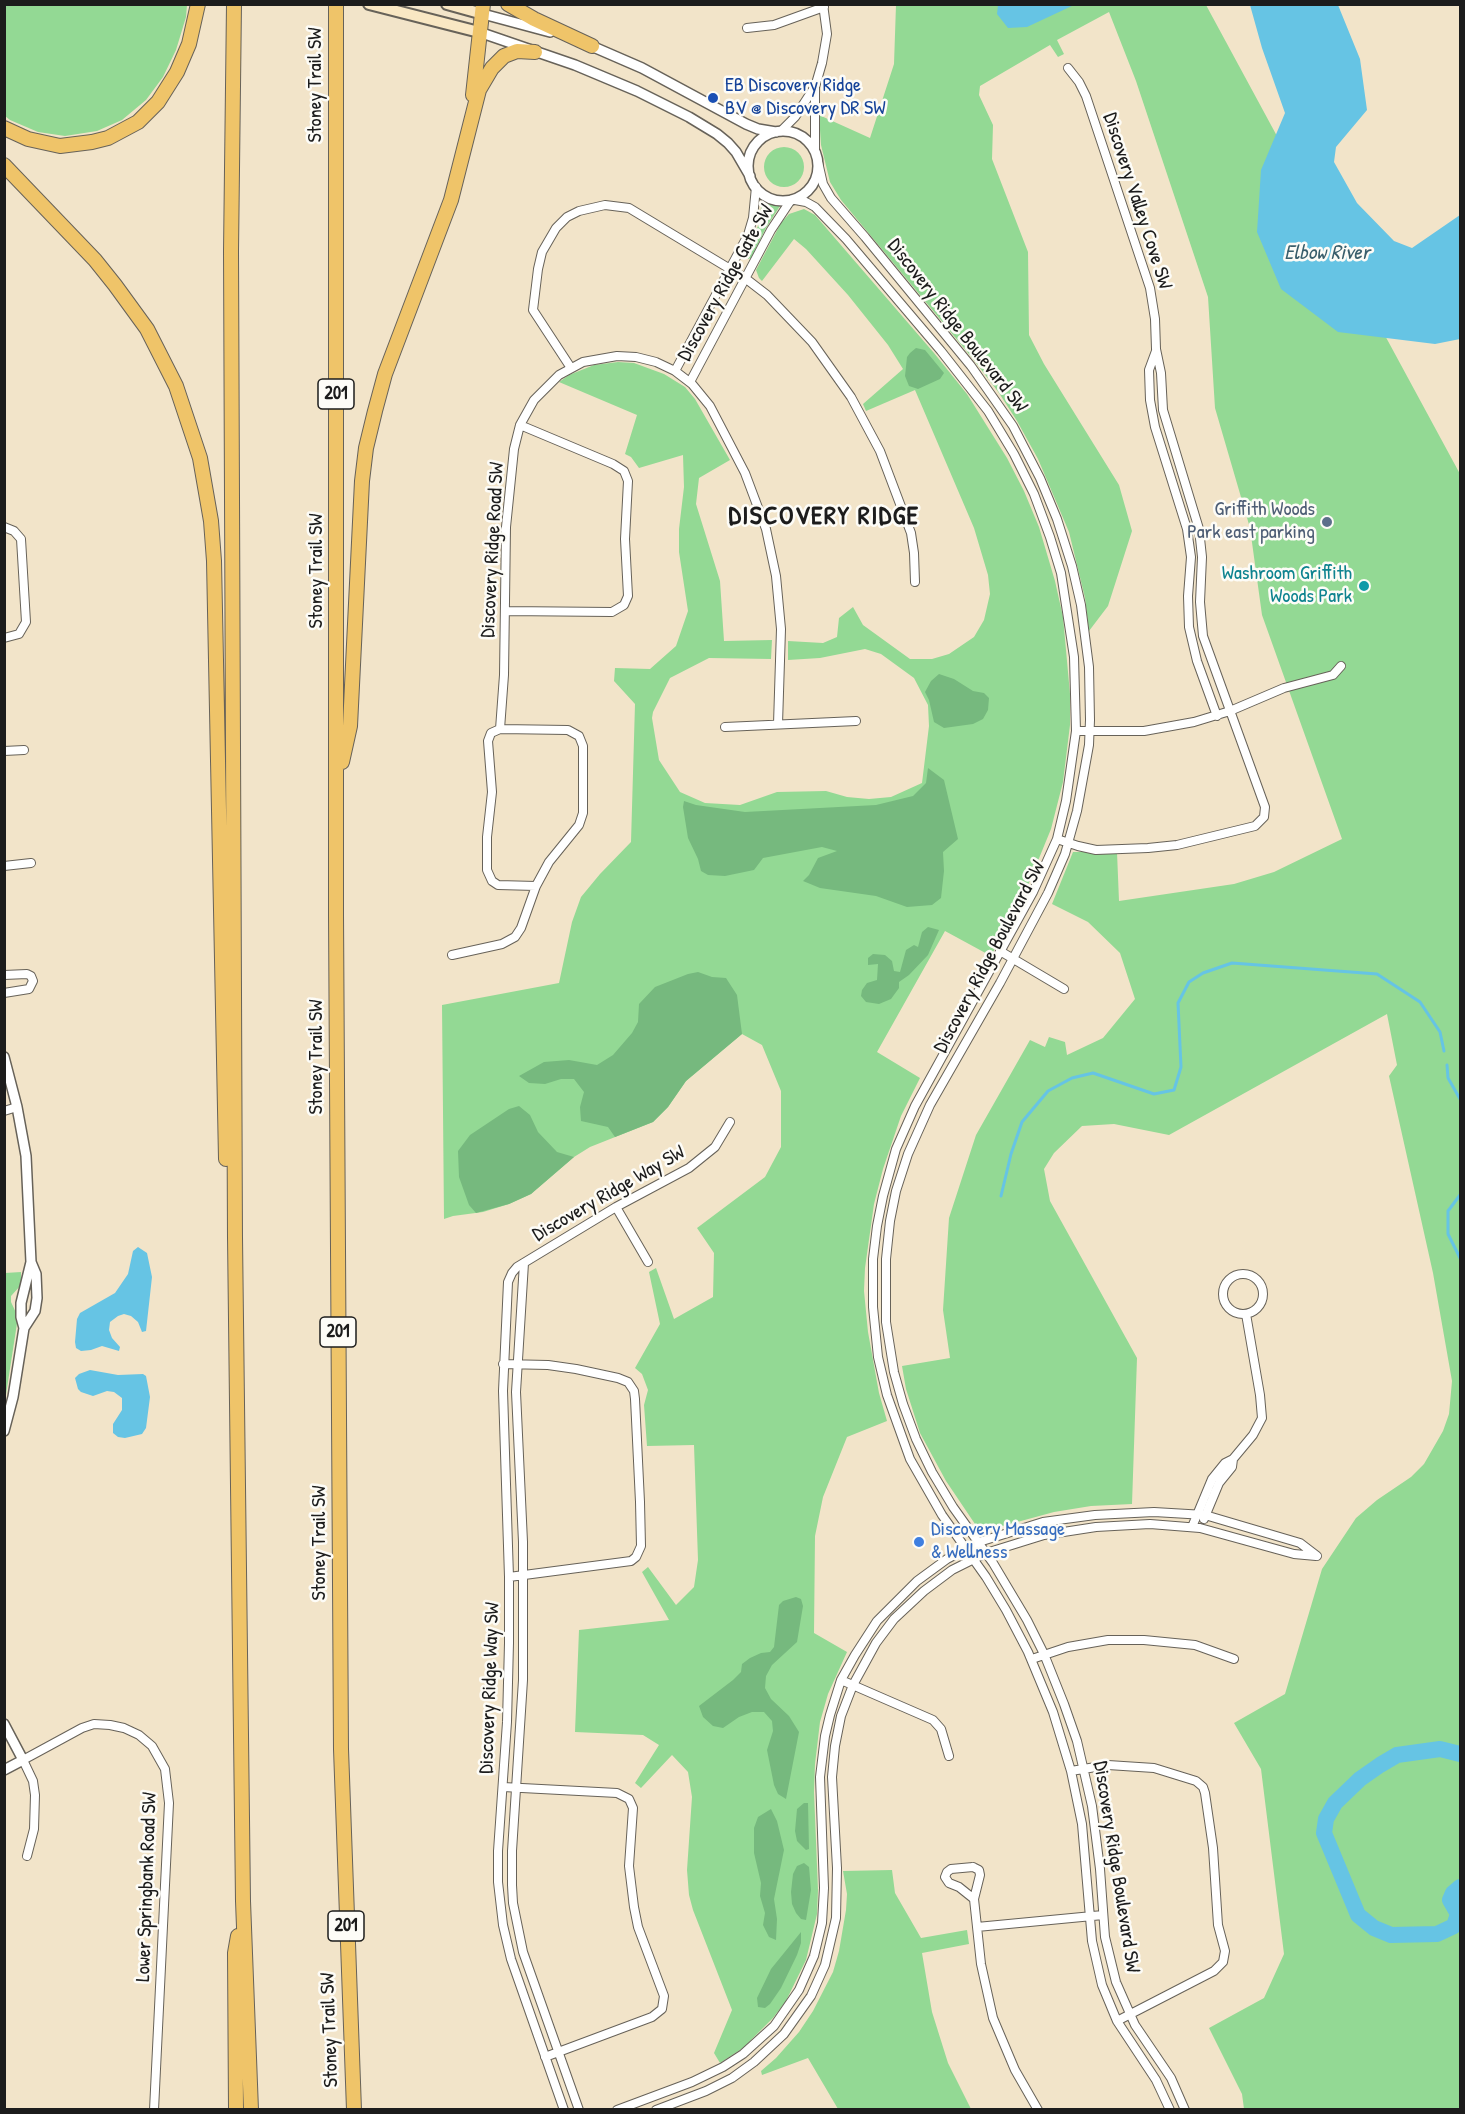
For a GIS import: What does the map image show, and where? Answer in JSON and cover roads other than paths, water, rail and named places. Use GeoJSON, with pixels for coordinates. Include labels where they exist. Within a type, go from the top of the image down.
{"type":"FeatureCollection","features":[{"type":"Feature","properties":{"kind":"highway"},"geometry":{"type":"LineString","coordinates":[[4,128],[28,139],[60,146],[108,138],[138,122],[158,102],[177,72],[189,44],[198,4]]}},
{"type":"Feature","properties":{"kind":"highway"},"geometry":{"type":"LineString","coordinates":[[234,4],[231,275],[235,1237],[243,1901],[251,2109]]}},
{"type":"Feature","properties":{"kind":"highway","name":"Stoney Trail SW"},"geometry":{"type":"LineString","coordinates":[[336,4],[336,784],[341,1749],[354,2107]]}},
{"type":"Feature","properties":{"kind":"highway"},"geometry":{"type":"LineString","coordinates":[[508,4],[534,20],[592,46]]}},
{"type":"Feature","properties":{"kind":"highway"},"geometry":{"type":"LineString","coordinates":[[467,134],[483,9]]}},
{"type":"Feature","properties":{"kind":"highway"},"geometry":{"type":"LineString","coordinates":[[336,784],[350,726],[358,525],[366,448],[385,374],[451,200],[479,90],[492,68],[510,53],[535,52]]}},
{"type":"Feature","properties":{"kind":"highway"},"geometry":{"type":"LineString","coordinates":[[4,165],[94,260],[147,329],[176,386],[200,458],[211,521],[214,561],[226,1152],[235,1237]]}},
{"type":"Feature","properties":{"kind":"highway"},"geometry":{"type":"LineString","coordinates":[[236,2109],[236,1953],[243,1901]]}},
{"type":"Feature","properties":{"kind":"main road"},"geometry":{"type":"LineString","coordinates":[[369,4],[479,32]]}},
{"type":"Feature","properties":{"kind":"main road"},"geometry":{"type":"LineString","coordinates":[[447,4],[483,9]]}},
{"type":"Feature","properties":{"kind":"street"},"geometry":{"type":"LineString","coordinates":[[479,32],[602,76],[689,117],[728,143],[736,152],[756,188],[768,198],[793,200],[805,194],[813,185],[818,174],[815,151],[815,87],[827,34],[824,6],[774,25],[747,28]]}},
{"type":"Feature","properties":{"kind":"street"},"geometry":{"type":"LineString","coordinates":[[483,9],[592,46],[642,68],[746,124],[758,129],[801,136],[815,151]]}},
{"type":"Feature","properties":{"kind":"street","name":"Discovery Valley Cove SW"},"geometry":{"type":"LineString","coordinates":[[1068,68],[1086,96],[1150,288],[1155,319],[1156,350],[1161,373],[1163,410],[1199,529],[1202,557],[1200,602],[1203,636],[1266,807],[1264,817],[1258,824],[1201,841],[1148,848],[1096,850],[1068,844]]}},
{"type":"Feature","properties":{"kind":"street"},"geometry":{"type":"LineString","coordinates":[[750,176],[749,159],[756,144],[769,134],[778,131],[795,117],[815,87]]}},
{"type":"Feature","properties":{"kind":"street","name":"Discovery Ridge Boulevard SW"},"geometry":{"type":"LineString","coordinates":[[818,162],[823,184],[831,198],[971,366],[1001,408],[1032,460],[1063,535],[1081,605],[1089,667],[1090,732],[1083,783],[1068,844],[1048,893],[930,1105],[908,1154],[896,1191],[886,1259],[886,1322],[894,1372],[916,1439],[952,1507],[987,1553],[1012,1593],[1044,1654],[1067,1713],[1084,1768],[1097,1838],[1111,1966],[1119,1993],[1129,2014],[1171,2078],[1185,2109]]}},
{"type":"Feature","properties":{"kind":"street","name":"Discovery Ridge Gate SW"},"geometry":{"type":"LineString","coordinates":[[678,373],[748,236],[753,218],[756,188]]}},
{"type":"Feature","properties":{"kind":"street","name":"Discovery Ridge Boulevard SW"},"geometry":{"type":"LineString","coordinates":[[793,200],[806,202],[815,207],[854,248],[988,411],[1014,454],[1034,494],[1061,573],[1074,657],[1076,731],[1070,782],[1056,839],[1034,892],[942,1055],[896,1149],[883,1196],[873,1259],[873,1307],[878,1356],[887,1395],[903,1444],[942,1515],[974,1559],[1006,1610],[1032,1659],[1053,1712],[1071,1771],[1084,1844],[1090,1916],[1102,1985],[1117,2020],[1156,2080],[1170,2109]]}},
{"type":"Feature","properties":{"kind":"street","name":"Discovery Ridge Gate SW"},"geometry":{"type":"LineString","coordinates":[[690,382],[771,230],[793,200]]}},
{"type":"Feature","properties":{"kind":"street"},"geometry":{"type":"LineString","coordinates":[[571,368],[534,313],[533,306],[542,252],[555,228],[567,217],[598,205],[629,208],[651,219],[695,249],[746,278],[767,295],[812,342],[840,380],[862,416],[884,461],[910,533],[914,553],[915,582]]}},
{"type":"Feature","properties":{"kind":"street","name":"Discovery Valley Cove SW"},"geometry":{"type":"LineString","coordinates":[[1156,350],[1149,370],[1150,400],[1155,427],[1186,523],[1191,557],[1188,596],[1189,627],[1197,661],[1217,716]]}},
{"type":"Feature","properties":{"kind":"street","name":"Discovery Ridge Road SW"},"geometry":{"type":"LineString","coordinates":[[500,729],[504,675],[508,503],[514,449],[520,425],[526,411],[541,391],[571,368],[593,359],[629,356],[656,362],[690,382],[710,406],[734,449],[755,496],[766,529],[776,576],[779,604],[781,629],[778,724]]}},
{"type":"Feature","properties":{"kind":"street"},"geometry":{"type":"LineString","coordinates":[[505,611],[612,612],[624,605],[628,596],[625,548],[628,485],[624,471],[613,464],[520,425]]}},
{"type":"Feature","properties":{"kind":"street"},"geometry":{"type":"LineString","coordinates":[[4,527],[15,531],[21,539],[26,622],[19,634],[4,638]]}},
{"type":"Feature","properties":{"kind":"street"},"geometry":{"type":"LineString","coordinates":[[1076,731],[1144,731],[1194,722],[1217,716],[1284,688],[1333,675],[1341,666]]}},
{"type":"Feature","properties":{"kind":"street"},"geometry":{"type":"LineString","coordinates":[[725,727],[856,721]]}},
{"type":"Feature","properties":{"kind":"street"},"geometry":{"type":"LineString","coordinates":[[452,955],[502,944],[514,937],[521,928],[536,886],[549,862],[582,819],[582,742],[577,733],[568,730],[500,729],[491,734],[488,741],[492,792],[487,870],[492,881],[498,885],[536,886]]}},
{"type":"Feature","properties":{"kind":"street"},"geometry":{"type":"LineString","coordinates":[[4,751],[24,750]]}},
{"type":"Feature","properties":{"kind":"street"},"geometry":{"type":"LineString","coordinates":[[1056,839],[1068,844]]}},
{"type":"Feature","properties":{"kind":"street"},"geometry":{"type":"LineString","coordinates":[[4,866],[31,863]]}},
{"type":"Feature","properties":{"kind":"street"},"geometry":{"type":"LineString","coordinates":[[1000,951],[1064,989]]}},
{"type":"Feature","properties":{"kind":"street"},"geometry":{"type":"LineString","coordinates":[[4,975],[27,974],[33,981],[29,989],[4,993]]}},
{"type":"Feature","properties":{"kind":"street"},"geometry":{"type":"LineString","coordinates":[[942,1055],[954,1062]]}},
{"type":"Feature","properties":{"kind":"street"},"geometry":{"type":"LineString","coordinates":[[4,1057],[17,1107],[26,1156],[30,1262],[21,1303],[24,1328],[14,1397],[4,1431]]}},
{"type":"Feature","properties":{"kind":"street"},"geometry":{"type":"LineString","coordinates":[[4,1111],[17,1107]]}},
{"type":"Feature","properties":{"kind":"street","name":"Discovery Ridge Way SW"},"geometry":{"type":"LineString","coordinates":[[564,2109],[516,1977],[503,1925],[498,1869],[508,1680],[509,1577],[503,1364],[508,1282],[512,1273],[524,1263],[616,1207],[679,1175],[697,1163],[714,1148],[730,1122]]}},
{"type":"Feature","properties":{"kind":"street"},"geometry":{"type":"LineString","coordinates":[[896,1149],[908,1154]]}},
{"type":"Feature","properties":{"kind":"street"},"geometry":{"type":"LineString","coordinates":[[616,1207],[648,1262]]}},
{"type":"Feature","properties":{"kind":"street"},"geometry":{"type":"LineString","coordinates":[[873,1259],[886,1259]]}},
{"type":"Feature","properties":{"kind":"street"},"geometry":{"type":"LineString","coordinates":[[24,1328],[35,1311],[37,1298],[36,1274],[30,1262]]}},
{"type":"Feature","properties":{"kind":"street","name":"Discovery Ridge Way SW"},"geometry":{"type":"LineString","coordinates":[[524,1263],[517,1364],[524,1576],[523,1680],[512,1868],[516,1922],[526,1962],[579,2109]]}},
{"type":"Feature","properties":{"kind":"street"},"geometry":{"type":"LineString","coordinates":[[1238,1274],[1257,1278],[1263,1290],[1258,1308],[1246,1314],[1234,1312],[1224,1298],[1223,1291],[1228,1280],[1238,1274]]}},
{"type":"Feature","properties":{"kind":"street"},"geometry":{"type":"LineString","coordinates":[[1196,1528],[1212,1479],[1253,1436],[1262,1418],[1259,1384],[1246,1314]]}},
{"type":"Feature","properties":{"kind":"street"},"geometry":{"type":"LineString","coordinates":[[503,1364],[548,1365],[576,1369],[628,1382],[634,1391],[635,1399],[640,1502],[641,1546],[636,1557],[631,1561],[509,1577]]}},
{"type":"Feature","properties":{"kind":"street"},"geometry":{"type":"LineString","coordinates":[[903,1444],[916,1439]]}},
{"type":"Feature","properties":{"kind":"street"},"geometry":{"type":"LineString","coordinates":[[506,1470],[520,1469]]}},
{"type":"Feature","properties":{"kind":"street"},"geometry":{"type":"LineString","coordinates":[[617,2109],[714,2073],[743,2054],[774,2026],[799,1990],[814,1956],[822,1923],[824,1869],[820,1777],[825,1736],[842,1680],[855,1654],[877,1621],[917,1581],[966,1548],[979,1542],[1043,1522],[1095,1515],[1154,1512],[1201,1515],[1300,1543],[1317,1556],[1294,1554],[1196,1528],[1150,1524],[1096,1527],[1044,1535],[987,1553],[930,1586],[887,1628],[865,1659],[852,1685],[838,1731],[832,1777],[837,1868],[837,1900],[833,1936],[825,1965],[803,2010],[774,2045],[748,2067],[706,2091],[656,2109]]}},
{"type":"Feature","properties":{"kind":"street"},"geometry":{"type":"LineString","coordinates":[[1095,1515],[1096,1527]]}},
{"type":"Feature","properties":{"kind":"street"},"geometry":{"type":"LineString","coordinates":[[877,1621],[887,1628]]}},
{"type":"Feature","properties":{"kind":"street"},"geometry":{"type":"LineString","coordinates":[[1032,1659],[1068,1647],[1108,1640],[1144,1640],[1195,1645],[1234,1659]]}},
{"type":"Feature","properties":{"kind":"street"},"geometry":{"type":"LineString","coordinates":[[508,1680],[523,1680]]}},
{"type":"Feature","properties":{"kind":"street"},"geometry":{"type":"LineString","coordinates":[[842,1680],[934,1720],[941,1729],[949,1756]]}},
{"type":"Feature","properties":{"kind":"street"},"geometry":{"type":"LineString","coordinates":[[4,1724],[33,1781],[34,1829],[27,1856]]}},
{"type":"Feature","properties":{"kind":"street","name":"Lower Springbank Road SW"},"geometry":{"type":"LineString","coordinates":[[23,1760],[82,1728],[110,1725],[139,1735],[158,1753],[168,1778],[169,1803],[154,2109]]}},
{"type":"Feature","properties":{"kind":"street"},"geometry":{"type":"LineString","coordinates":[[4,1770],[23,1760]]}},
{"type":"Feature","properties":{"kind":"street"},"geometry":{"type":"LineString","coordinates":[[1071,1771],[1108,1765],[1161,1770],[1196,1781],[1203,1787],[1205,1793],[1213,1848],[1218,1925],[1225,1952],[1223,1962],[1214,1971],[1117,2020]]}},
{"type":"Feature","properties":{"kind":"street"},"geometry":{"type":"LineString","coordinates":[[820,1777],[832,1777]]}},
{"type":"Feature","properties":{"kind":"street"},"geometry":{"type":"LineString","coordinates":[[503,1787],[617,1793],[628,1799],[633,1808],[629,1866],[633,1907],[638,1927],[664,1996],[662,2009],[652,2017],[545,2057]]}},
{"type":"Feature","properties":{"kind":"street"},"geometry":{"type":"LineString","coordinates":[[974,1899],[947,1881],[945,1877],[948,1870],[973,1867],[979,1870],[980,1877],[974,1899],[976,1927],[981,1964],[993,2018],[1015,2070],[1038,2109]]}},
{"type":"Feature","properties":{"kind":"street"},"geometry":{"type":"LineString","coordinates":[[824,1869],[837,1868]]}},
{"type":"Feature","properties":{"kind":"street"},"geometry":{"type":"LineString","coordinates":[[976,1927],[1104,1915]]}},
{"type":"Feature","properties":{"kind":"street"},"geometry":{"type":"LineString","coordinates":[[503,1925],[516,1922]]}},
{"type":"Feature","properties":{"kind":"water"},"geometry":{"type":"Polygon","coordinates":[[[998,4],[1074,5],[1027,27],[1008,28],[997,14],[998,4]]]}},
{"type":"Feature","properties":{"kind":"water","name":"Elbow River"},"geometry":{"type":"Polygon","coordinates":[[[1250,5],[1338,5],[1360,59],[1367,110],[1336,147],[1334,162],[1357,203],[1394,241],[1412,248],[1460,215],[1460,339],[1435,344],[1338,332],[1281,289],[1257,232],[1261,170],[1285,113],[1262,48],[1250,5]]]}},
{"type":"Feature","properties":{"kind":"water"},"geometry":{"type":"Polygon","coordinates":[[[138,1247],[147,1253],[152,1277],[146,1331],[142,1332],[138,1322],[124,1314],[110,1322],[109,1330],[112,1338],[120,1347],[119,1351],[102,1346],[81,1351],[76,1348],[75,1342],[77,1319],[80,1313],[115,1293],[128,1274],[133,1251],[138,1247]]]}},
{"type":"Feature","properties":{"kind":"water"},"geometry":{"type":"Polygon","coordinates":[[[90,1370],[118,1375],[143,1374],[146,1376],[150,1397],[146,1428],[142,1434],[125,1438],[113,1433],[113,1424],[122,1410],[122,1398],[114,1392],[107,1391],[93,1396],[81,1392],[75,1378],[90,1370]]]}},
{"type":"Feature","properties":{"kind":"waterway"},"geometry":{"type":"LineString","coordinates":[[1001,1196],[1011,1154],[1022,1122],[1048,1091],[1072,1078],[1093,1073],[1154,1094],[1174,1090],[1181,1067],[1178,1003],[1189,982],[1203,973],[1232,963],[1377,974],[1420,1002],[1440,1032],[1444,1051]]}},
{"type":"Feature","properties":{"kind":"waterway"},"geometry":{"type":"LineString","coordinates":[[1447,1065],[1448,1078],[1460,1099]]}},
{"type":"Feature","properties":{"kind":"waterway"},"geometry":{"type":"LineString","coordinates":[[1460,1195],[1448,1211],[1448,1234],[1460,1258]]}},
{"type":"Feature","properties":{"kind":"waterway"},"geometry":{"type":"LineString","coordinates":[[1460,1754],[1440,1749],[1397,1755],[1360,1779],[1335,1803],[1326,1819],[1324,1833],[1358,1915],[1374,1928],[1391,1935],[1437,1934],[1454,1926],[1458,1914],[1450,1900],[1453,1893],[1460,1887]]}},
{"type":"Feature","properties":{"kind":"place","name":"EB Discovery Ridge BV @ Discovery DR SW"},"geometry":{"type":"Point","coordinates":[713,98]}},
{"type":"Feature","properties":{"kind":"place","name":"Griffith Woods Park east parking"},"geometry":{"type":"Point","coordinates":[1327,522]}},
{"type":"Feature","properties":{"kind":"place","name":"Washroom Griffith Woods Park"},"geometry":{"type":"Point","coordinates":[1364,586]}},
{"type":"Feature","properties":{"kind":"place","name":"Discovery Massage & Wellness"},"geometry":{"type":"Point","coordinates":[919,1542]}},
{"type":"Feature","properties":{"kind":"district","name":"DISCOVERY RIDGE"},"geometry":{"type":"Point","coordinates":[824,517]}}]}
